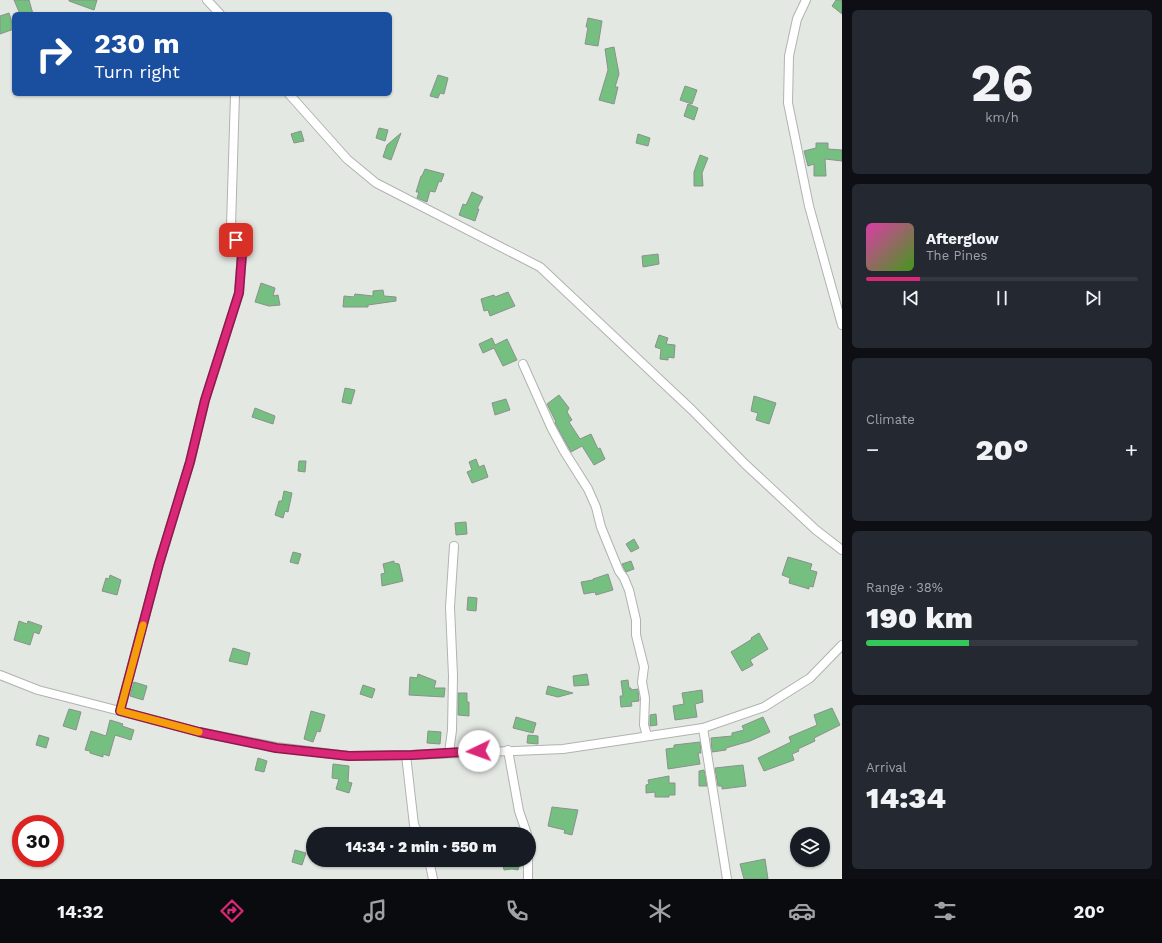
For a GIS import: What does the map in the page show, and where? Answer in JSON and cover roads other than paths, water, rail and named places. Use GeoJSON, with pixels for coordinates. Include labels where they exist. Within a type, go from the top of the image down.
{"type":"FeatureCollection","features":[{"type":"Feature","properties":{"kind":"street"},"geometry":{"type":"LineString","coordinates":[[207,0],[218,12]]}},
{"type":"Feature","properties":{"kind":"street"},"geometry":{"type":"LineString","coordinates":[[806,0],[797,19],[789,56],[788,103],[809,206],[838,294],[842,325]]}},
{"type":"Feature","properties":{"kind":"street"},"geometry":{"type":"LineString","coordinates":[[120,711],[159,564],[190,462],[205,400],[239,293],[242,254],[231,226],[235,96]]}},
{"type":"Feature","properties":{"kind":"street"},"geometry":{"type":"LineString","coordinates":[[291,96],[347,160],[376,183],[394,194],[540,267],[692,410],[745,464],[816,530],[842,550]]}},
{"type":"Feature","properties":{"kind":"street"},"geometry":{"type":"LineString","coordinates":[[523,364],[543,410],[564,452],[588,489],[596,507],[601,527],[628,590],[636,620],[636,635],[644,667],[642,682],[645,698],[644,725],[647,736]]}},
{"type":"Feature","properties":{"kind":"street"},"geometry":{"type":"LineString","coordinates":[[450,753],[453,676],[450,607],[454,546]]}},
{"type":"Feature","properties":{"kind":"street"},"geometry":{"type":"LineString","coordinates":[[0,675],[38,690],[199,732],[276,748],[349,756],[406,755],[563,749],[703,728],[764,707],[810,678],[842,645]]}},
{"type":"Feature","properties":{"kind":"street"},"geometry":{"type":"LineString","coordinates":[[703,728],[727,879]]}},
{"type":"Feature","properties":{"kind":"street"},"geometry":{"type":"LineString","coordinates":[[508,750],[519,811],[525,827]]}},
{"type":"Feature","properties":{"kind":"street"},"geometry":{"type":"LineString","coordinates":[[406,755],[415,827]]}},
{"type":"Feature","properties":{"kind":"street"},"geometry":{"type":"LineString","coordinates":[[430,867],[433,879]]}},
{"type":"Feature","properties":{"kind":"street"},"geometry":{"type":"LineString","coordinates":[[528,867],[528,879]]}}]}
